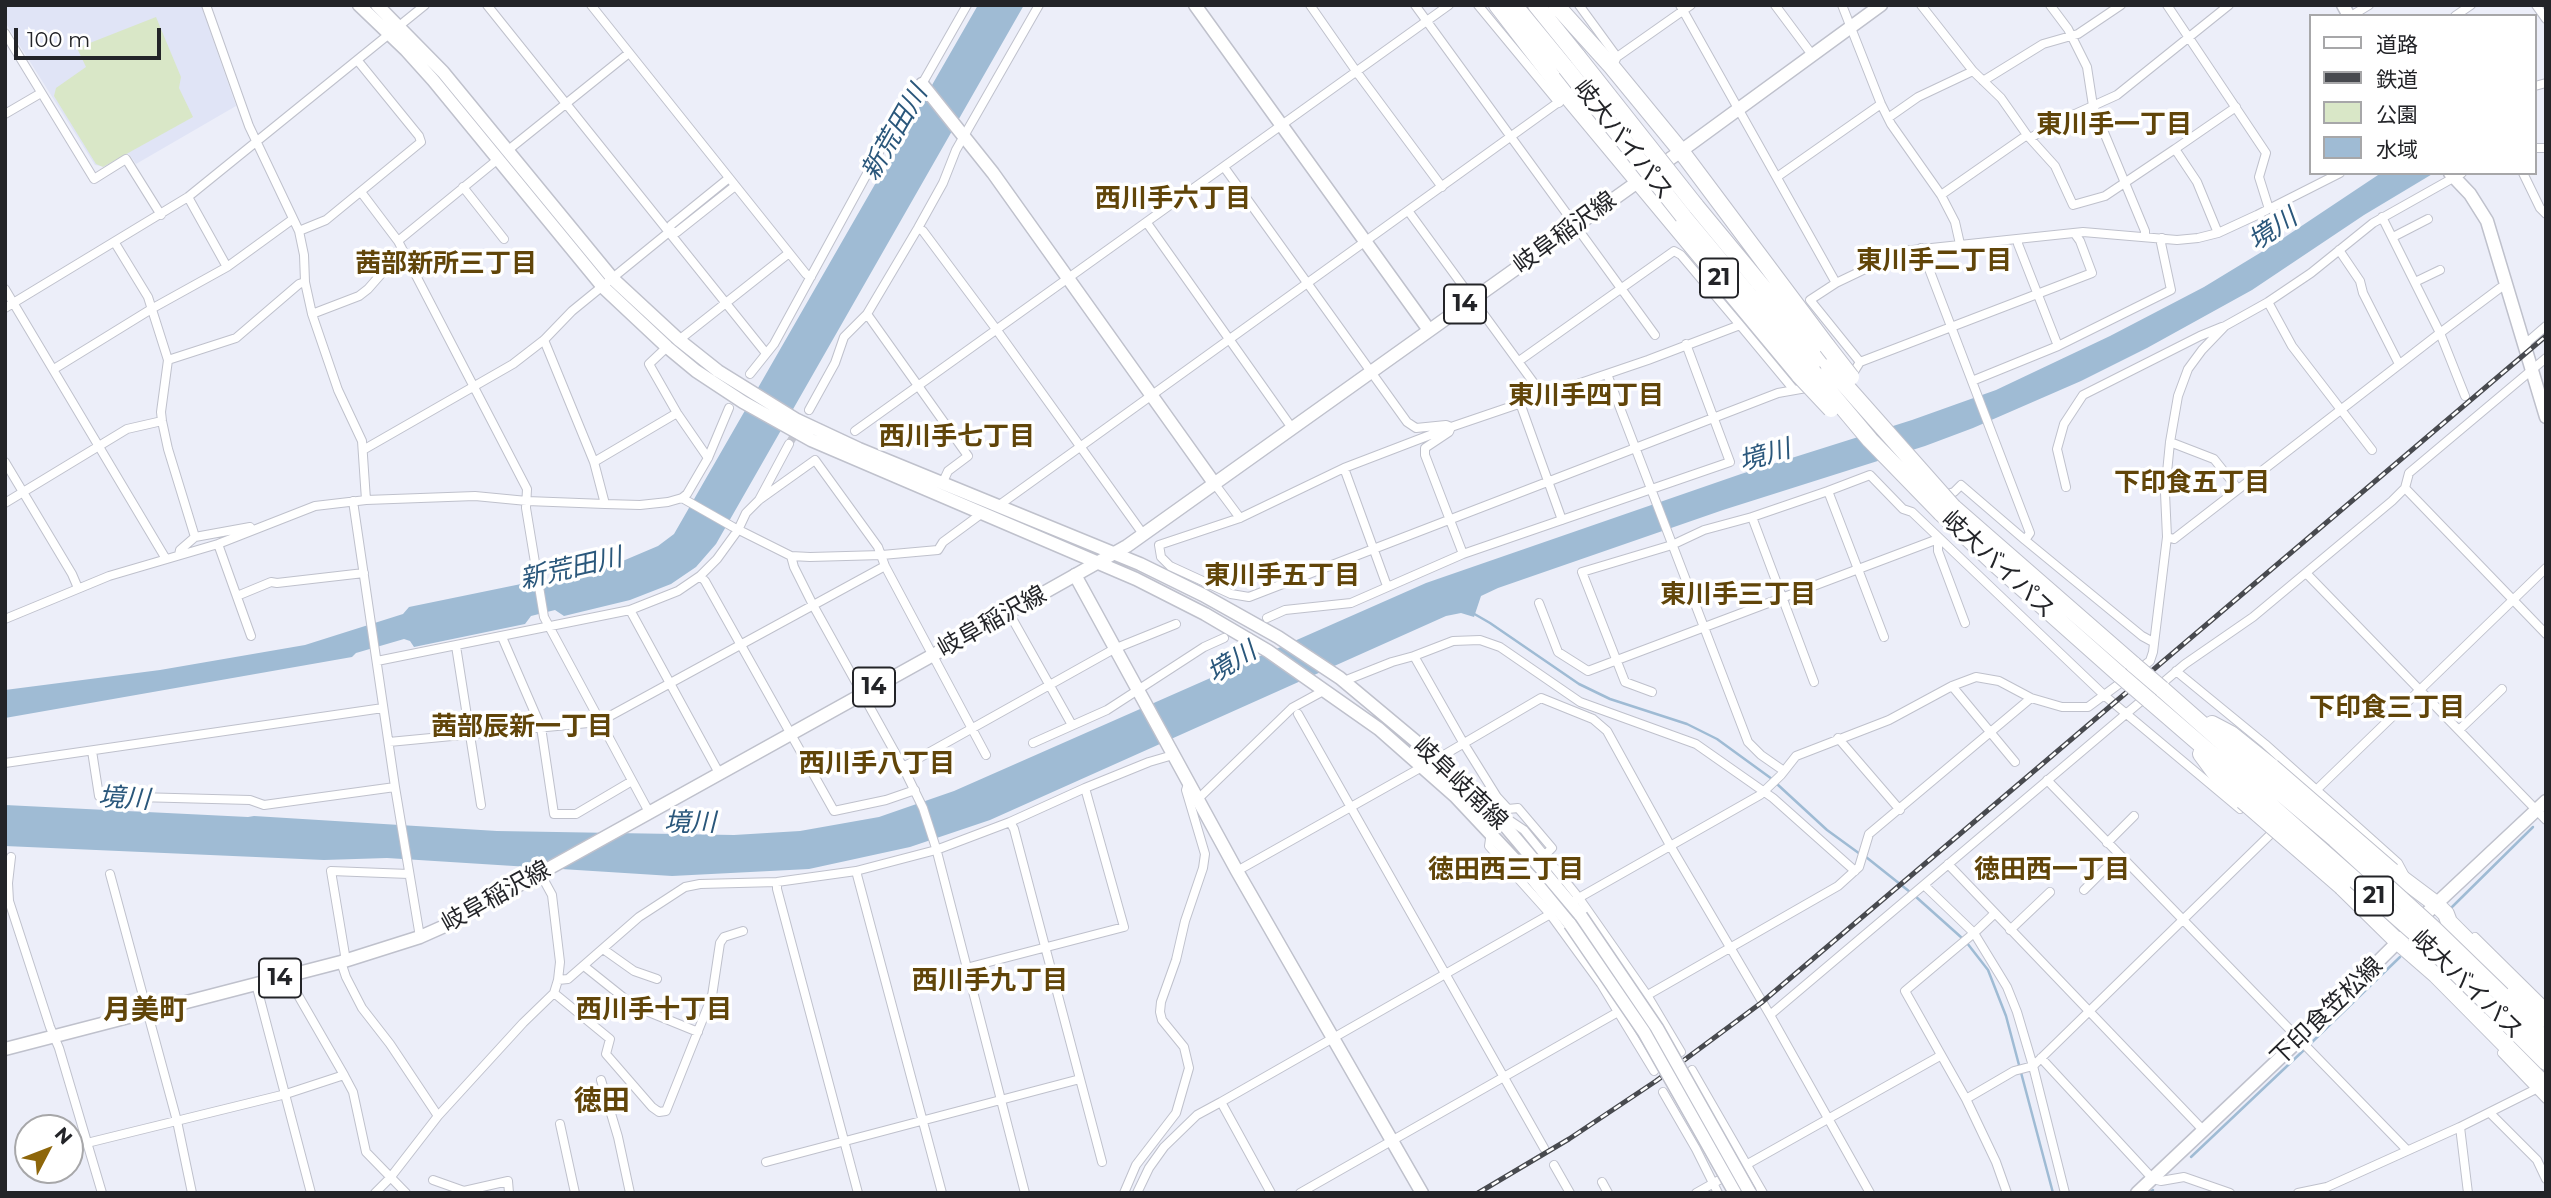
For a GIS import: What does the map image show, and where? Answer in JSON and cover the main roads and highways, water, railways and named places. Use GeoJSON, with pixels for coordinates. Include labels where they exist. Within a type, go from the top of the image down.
{"type":"FeatureCollection","features":[{"type":"Feature","properties":{"kind":"highway","name":"21"},"geometry":{"type":"LineString","coordinates":[[1497,5],[1563,100],[1639,180],[1809,376]]}},
{"type":"Feature","properties":{"kind":"highway","name":"岐大バイパス"},"geometry":{"type":"LineString","coordinates":[[1514,5],[1689,211]]}},
{"type":"Feature","properties":{"kind":"highway","name":"岐大バイパス"},"geometry":{"type":"LineString","coordinates":[[1535,5],[1850,431],[1870,440],[1947,510],[2191,713],[2258,784],[2404,923],[2546,1041]]}},
{"type":"Feature","properties":{"kind":"highway","name":"21"},"geometry":{"type":"LineString","coordinates":[[1556,5],[1614,62],[1881,415],[1886,433]]}},
{"type":"Feature","properties":{"kind":"highway","name":"岐大バイパス"},"geometry":{"type":"LineString","coordinates":[[1809,376],[1886,433],[1994,564],[2181,728],[2258,784]]}},
{"type":"Feature","properties":{"kind":"highway","name":"21"},"geometry":{"type":"LineString","coordinates":[[2258,784],[2392,871],[2441,909],[2449,922],[2546,1019]]}},
{"type":"Feature","properties":{"kind":"highway","name":"21"},"geometry":{"type":"LineString","coordinates":[[2258,784],[2342,887],[2398,942],[2437,975],[2541,1088]]}},
{"type":"Feature","properties":{"kind":"highway","name":"岐大バイパス"},"geometry":{"type":"LineString","coordinates":[[2496,1001],[2546,1062]]}},
{"type":"Feature","properties":{"kind":"main road"},"geometry":{"type":"LineString","coordinates":[[359,5],[395,30],[443,72],[608,283],[746,397]]}},
{"type":"Feature","properties":{"kind":"main road"},"geometry":{"type":"LineString","coordinates":[[377,5],[497,160],[667,347],[696,371],[794,425]]}},
{"type":"Feature","properties":{"kind":"main road","name":"岐阜稲沢線"},"geometry":{"type":"LineString","coordinates":[[5,1049],[343,962],[420,937],[447,925],[1009,613],[1143,534],[1681,151],[1881,5]]}},
{"type":"Feature","properties":{"kind":"main road"},"geometry":{"type":"LineString","coordinates":[[1200,7],[1429,330]]}},
{"type":"Feature","properties":{"kind":"main road"},"geometry":{"type":"LineString","coordinates":[[924,86],[964,134],[1214,483]]}},
{"type":"Feature","properties":{"kind":"main road"},"geometry":{"type":"LineString","coordinates":[[2456,175],[2487,221],[2546,417]]}},
{"type":"Feature","properties":{"kind":"main road","name":"岐阜岐南線"},"geometry":{"type":"LineString","coordinates":[[794,425],[1113,553],[1203,595],[1278,637],[1342,679],[1437,759],[1484,804],[1581,916],[1657,1028],[1750,1193]]}},
{"type":"Feature","properties":{"kind":"main road","name":"岐阜岐南線"},"geometry":{"type":"LineString","coordinates":[[794,425],[853,460],[1097,563],[1205,614],[1268,651],[1378,729],[1491,832],[1570,924],[1644,1032],[1735,1193]]}},
{"type":"Feature","properties":{"kind":"main road"},"geometry":{"type":"LineString","coordinates":[[1075,575],[1188,784],[1422,1193]]}},
{"type":"Feature","properties":{"kind":"main road","name":"下印食笠松線"},"geometry":{"type":"LineString","coordinates":[[2137,1193],[2304,1045],[2398,942],[2441,909],[2541,805]]}},
{"type":"Feature","properties":{"kind":"water"},"geometry":{"type":"Polygon","coordinates":[[[978,5],[1024,5],[716,544],[696,567],[671,584],[630,600],[564,616],[555,610],[531,616],[525,624],[414,647],[410,641],[404,639],[356,653],[352,657],[5,718],[5,690],[160,670],[305,645],[403,614],[409,607],[521,584],[529,588],[546,584],[554,577],[625,560],[658,546],[674,534],[978,5]]]}},
{"type":"Feature","properties":{"kind":"water"},"geometry":{"type":"Polygon","coordinates":[[[2378,175],[2431,175],[2364,215],[2252,290],[2081,381],[1925,446],[1723,510],[1498,588],[1481,596],[1474,617],[1461,613],[1446,616],[990,820],[910,847],[809,869],[672,876],[387,858],[324,860],[5,846],[5,805],[254,816],[497,831],[734,835],[800,831],[879,817],[954,791],[1426,583],[1741,474],[1912,420],[1996,390],[2110,336],[2204,287],[2378,175]]]}},
{"type":"Feature","properties":{"kind":"waterway"},"geometry":{"type":"LineString","coordinates":[[1471,612],[1579,684],[1610,699],[1687,724],[1717,739],[1772,779]]}},
{"type":"Feature","properties":{"kind":"waterway"},"geometry":{"type":"LineString","coordinates":[[1777,784],[1827,830],[1860,854]]}},
{"type":"Feature","properties":{"kind":"waterway"},"geometry":{"type":"LineString","coordinates":[[2451,908],[2533,827]]}},
{"type":"Feature","properties":{"kind":"waterway"},"geometry":{"type":"LineString","coordinates":[[1866,857],[1910,892]]}},
{"type":"Feature","properties":{"kind":"waterway"},"geometry":{"type":"LineString","coordinates":[[1915,896],[1962,938]]}},
{"type":"Feature","properties":{"kind":"waterway"},"geometry":{"type":"LineString","coordinates":[[1967,943],[1988,970],[2006,1016],[2053,1193]]}},
{"type":"Feature","properties":{"kind":"waterway"},"geometry":{"type":"LineString","coordinates":[[2309,1045],[2400,957]]}},
{"type":"Feature","properties":{"kind":"waterway"},"geometry":{"type":"LineString","coordinates":[[2191,1157],[2304,1050]]}},
{"type":"Feature","properties":{"kind":"waterway"},"geometry":{"type":"LineString","coordinates":[[2149,1193],[2153,1190]]}},
{"type":"Feature","properties":{"kind":"tunnel"},"geometry":{"type":"LineString","coordinates":[[789,444],[809,410]]}},
{"type":"Feature","properties":{"kind":"railway"},"geometry":{"type":"LineString","coordinates":[[1478,1193],[1569,1139],[1656,1081],[1761,1003],[2546,336]]}},
{"type":"Feature","properties":{"kind":"district","name":"東川手一丁目"},"geometry":{"type":"Point","coordinates":[2114,125]}},
{"type":"Feature","properties":{"kind":"district","name":"西川手六丁目"},"geometry":{"type":"Point","coordinates":[1173,199]}},
{"type":"Feature","properties":{"kind":"district","name":"東川手二丁目"},"geometry":{"type":"Point","coordinates":[1934,261]}},
{"type":"Feature","properties":{"kind":"district","name":"茜部新所三丁目"},"geometry":{"type":"Point","coordinates":[446,264]}},
{"type":"Feature","properties":{"kind":"district","name":"東川手四丁目"},"geometry":{"type":"Point","coordinates":[1586,396]}},
{"type":"Feature","properties":{"kind":"district","name":"西川手七丁目"},"geometry":{"type":"Point","coordinates":[957,437]}},
{"type":"Feature","properties":{"kind":"district","name":"下印食五丁目"},"geometry":{"type":"Point","coordinates":[2192,483]}},
{"type":"Feature","properties":{"kind":"district","name":"東川手五丁目"},"geometry":{"type":"Point","coordinates":[1282,576]}},
{"type":"Feature","properties":{"kind":"district","name":"東川手三丁目"},"geometry":{"type":"Point","coordinates":[1738,595]}},
{"type":"Feature","properties":{"kind":"district","name":"下印食三丁目"},"geometry":{"type":"Point","coordinates":[2387,708]}},
{"type":"Feature","properties":{"kind":"district","name":"茜部辰新一丁目"},"geometry":{"type":"Point","coordinates":[522,727]}},
{"type":"Feature","properties":{"kind":"district","name":"西川手八丁目"},"geometry":{"type":"Point","coordinates":[877,764]}},
{"type":"Feature","properties":{"kind":"district","name":"徳田西三丁目"},"geometry":{"type":"Point","coordinates":[1506,870]}},
{"type":"Feature","properties":{"kind":"district","name":"徳田西一丁目"},"geometry":{"type":"Point","coordinates":[2052,870]}},
{"type":"Feature","properties":{"kind":"district","name":"西川手九丁目"},"geometry":{"type":"Point","coordinates":[990,981]}},
{"type":"Feature","properties":{"kind":"district","name":"西川手十丁目"},"geometry":{"type":"Point","coordinates":[654,1010]}},
{"type":"Feature","properties":{"kind":"district","name":"月美町"},"geometry":{"type":"Point","coordinates":[145,1011]}},
{"type":"Feature","properties":{"kind":"district","name":"徳田"},"geometry":{"type":"Point","coordinates":[602,1102]}},
{"type":"Feature","properties":{"kind":"water label","name":"新荒田川"},"geometry":{"type":"Point","coordinates":[895,133]}},
{"type":"Feature","properties":{"kind":"water label","name":"境川"},"geometry":{"type":"Point","coordinates":[2273,230]}},
{"type":"Feature","properties":{"kind":"water label","name":"境川"},"geometry":{"type":"Point","coordinates":[1765,456]}},
{"type":"Feature","properties":{"kind":"water label","name":"新荒田川"},"geometry":{"type":"Point","coordinates":[571,569]}},
{"type":"Feature","properties":{"kind":"water label","name":"境川"},"geometry":{"type":"Point","coordinates":[1232,663]}},
{"type":"Feature","properties":{"kind":"water label","name":"境川"},"geometry":{"type":"Point","coordinates":[124,799]}},
{"type":"Feature","properties":{"kind":"water label","name":"境川"},"geometry":{"type":"Point","coordinates":[690,823]}}]}
